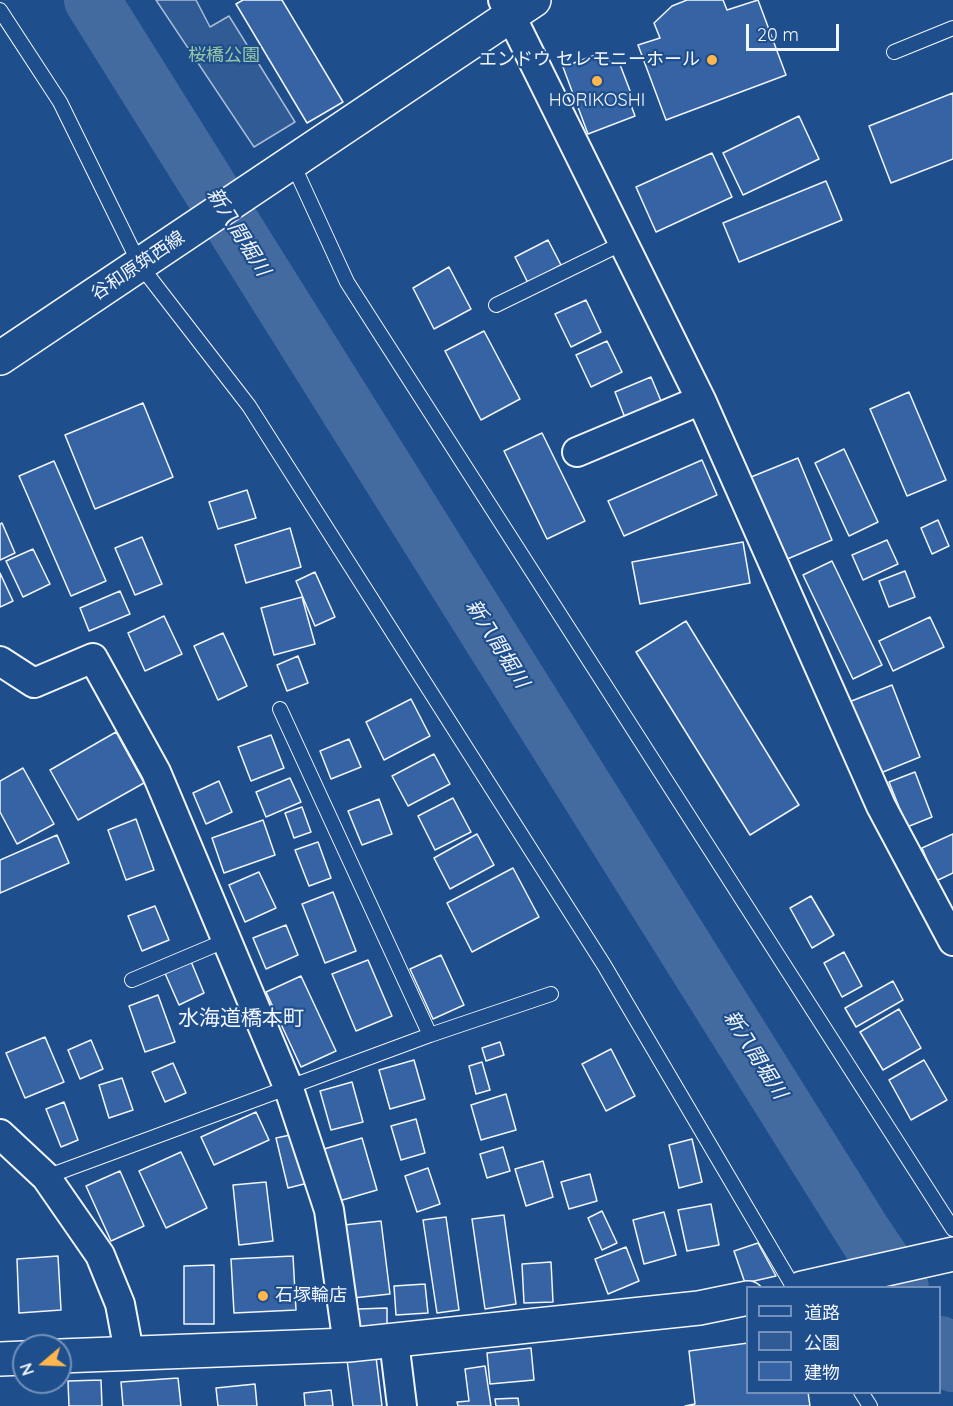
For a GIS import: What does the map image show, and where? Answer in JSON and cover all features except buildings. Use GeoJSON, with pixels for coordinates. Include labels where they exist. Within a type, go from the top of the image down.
{"type":"FeatureCollection","features":[{"type":"Feature","properties":{"kind":"street","name":"谷和原筑西線"},"geometry":{"type":"LineString","coordinates":[[0,358],[284,167],[516,5]]}},
{"type":"Feature","properties":{"kind":"street"},"geometry":{"type":"LineString","coordinates":[[516,5],[625,242],[701,400],[881,807],[953,941]]}},
{"type":"Feature","properties":{"kind":"street"},"geometry":{"type":"LineString","coordinates":[[577,452],[701,400]]}},
{"type":"Feature","properties":{"kind":"street"},"geometry":{"type":"LineString","coordinates":[[0,661],[34,683],[93,658],[156,772],[289,1089],[329,1210],[348,1345]]}},
{"type":"Feature","properties":{"kind":"street"},"geometry":{"type":"LineString","coordinates":[[0,1134],[46,1177],[100,1255],[120,1304],[129,1352]]}},
{"type":"Feature","properties":{"kind":"street"},"geometry":{"type":"LineString","coordinates":[[807,1286],[953,1254]]}},
{"type":"Feature","properties":{"kind":"street"},"geometry":{"type":"LineString","coordinates":[[72,1355],[348,1345],[699,1308],[746,1299]]}},
{"type":"Feature","properties":{"kind":"street"},"geometry":{"type":"LineString","coordinates":[[394,1341],[402,1406]]}},
{"type":"Feature","properties":{"kind":"lane"},"geometry":{"type":"LineString","coordinates":[[0,10],[60,102],[146,261],[249,406],[604,965],[793,1286]]}},
{"type":"Feature","properties":{"kind":"lane"},"geometry":{"type":"LineString","coordinates":[[894,52],[953,28]]}},
{"type":"Feature","properties":{"kind":"lane"},"geometry":{"type":"LineString","coordinates":[[284,167],[347,282],[953,1229]]}},
{"type":"Feature","properties":{"kind":"lane"},"geometry":{"type":"LineString","coordinates":[[496,304],[625,242]]}},
{"type":"Feature","properties":{"kind":"lane"},"geometry":{"type":"LineString","coordinates":[[280,709],[430,1035]]}},
{"type":"Feature","properties":{"kind":"lane"},"geometry":{"type":"LineString","coordinates":[[132,980],[227,940]]}},
{"type":"Feature","properties":{"kind":"lane"},"geometry":{"type":"LineString","coordinates":[[46,1177],[430,1035],[550,994]]}},
{"type":"Feature","properties":{"kind":"green space","name":"桜橋公園"},"geometry":{"type":"Polygon","coordinates":[[[156,0],[196,0],[210,27],[229,16],[295,122],[254,147],[156,0]]]}},
{"type":"Feature","properties":{"kind":"waterway","name":"新八間堀川"},"geometry":{"type":"LineString","coordinates":[[92,0],[865,1235],[900,1286]]}},
{"type":"Feature","properties":{"kind":"waterway","name":"新八間堀川"},"geometry":{"type":"LineString","coordinates":[[941,1346],[953,1364]]}},
{"type":"Feature","properties":{"kind":"place","name":"エンドウ セレモニーホール"},"geometry":{"type":"Point","coordinates":[712,60]}},
{"type":"Feature","properties":{"kind":"place","name":"HORIKOSHI"},"geometry":{"type":"Point","coordinates":[597,81]}},
{"type":"Feature","properties":{"kind":"place","name":"石塚輪店"},"geometry":{"type":"Point","coordinates":[263,1296]}},
{"type":"Feature","properties":{"kind":"district","name":"水海道橋本町"},"geometry":{"type":"Point","coordinates":[241,1019]}}]}
